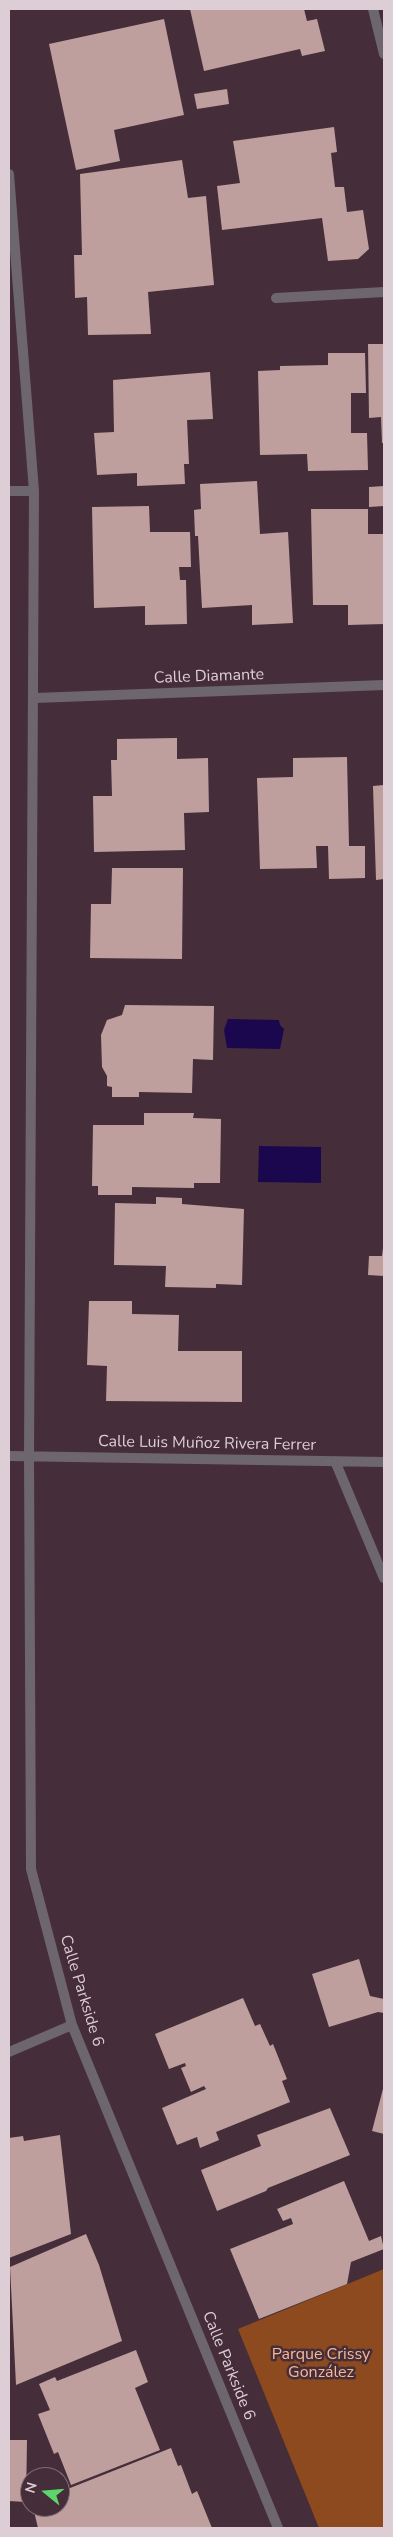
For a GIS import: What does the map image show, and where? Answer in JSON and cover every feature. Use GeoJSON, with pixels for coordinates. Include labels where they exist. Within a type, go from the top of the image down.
{"type":"FeatureCollection","features":[{"type":"Feature","properties":{"kind":"street"},"geometry":{"type":"LineString","coordinates":[[373,9],[384,54]]}},
{"type":"Feature","properties":{"kind":"street","name":"Calle Parkside 6"},"geometry":{"type":"LineString","coordinates":[[9,174],[34,491],[35,698],[29,1456],[31,1869],[72,2025],[278,2528]]}},
{"type":"Feature","properties":{"kind":"street"},"geometry":{"type":"LineString","coordinates":[[276,298],[384,292]]}},
{"type":"Feature","properties":{"kind":"street"},"geometry":{"type":"LineString","coordinates":[[9,491],[34,491]]}},
{"type":"Feature","properties":{"kind":"street","name":"Calle Diamante"},"geometry":{"type":"LineString","coordinates":[[35,698],[384,686]]}},
{"type":"Feature","properties":{"kind":"street","name":"Calle Luis Muñoz Rivera Ferrer"},"geometry":{"type":"LineString","coordinates":[[9,1456],[384,1462]]}},
{"type":"Feature","properties":{"kind":"street"},"geometry":{"type":"LineString","coordinates":[[335,1461],[384,1578]]}},
{"type":"Feature","properties":{"kind":"street"},"geometry":{"type":"LineString","coordinates":[[9,2052],[72,2025]]}},
{"type":"Feature","properties":{"kind":"green space","name":"Parque Crissy González"},"geometry":{"type":"Polygon","coordinates":[[[384,2269],[384,2528],[319,2528],[238,2329],[384,2269]]]}},
{"type":"Feature","properties":{"kind":"shaded area"},"geometry":{"type":"Polygon","coordinates":[[[228,1019],[279,1020],[280,1025],[284,1029],[280,1049],[227,1048],[224,1030],[228,1019]]]}},
{"type":"Feature","properties":{"kind":"shaded area"},"geometry":{"type":"Polygon","coordinates":[[[259,1146],[321,1147],[321,1183],[258,1182],[259,1146]]]}},
{"type":"Feature","properties":{"kind":"building"},"geometry":{"type":"Polygon","coordinates":[[[190,9],[304,9],[307,21],[317,19],[325,51],[302,56],[300,49],[204,71],[190,9]]]}},
{"type":"Feature","properties":{"kind":"building"},"geometry":{"type":"Polygon","coordinates":[[[164,19],[184,115],[114,130],[120,161],[76,170],[49,44],[164,19]]]}},
{"type":"Feature","properties":{"kind":"building"},"geometry":{"type":"Polygon","coordinates":[[[227,89],[229,104],[197,109],[194,94],[227,89]]]}},
{"type":"Feature","properties":{"kind":"building"},"geometry":{"type":"Polygon","coordinates":[[[334,127],[337,152],[331,153],[335,187],[344,187],[347,212],[363,210],[369,249],[358,259],[328,261],[322,218],[222,230],[217,186],[240,183],[233,141],[334,127]]]}},
{"type":"Feature","properties":{"kind":"building"},"geometry":{"type":"Polygon","coordinates":[[[182,160],[188,198],[206,196],[214,285],[148,292],[151,334],[88,335],[87,297],[75,298],[74,255],[82,255],[80,174],[182,160]]]}},
{"type":"Feature","properties":{"kind":"building"},"geometry":{"type":"Polygon","coordinates":[[[368,344],[384,344],[384,443],[382,443],[381,417],[369,418],[368,344]]]}},
{"type":"Feature","properties":{"kind":"building"},"geometry":{"type":"Polygon","coordinates":[[[328,353],[365,353],[366,393],[351,393],[351,433],[367,433],[368,470],[308,471],[307,454],[260,455],[258,371],[280,370],[280,366],[328,365],[328,353]]]}},
{"type":"Feature","properties":{"kind":"building"},"geometry":{"type":"Polygon","coordinates":[[[210,372],[213,419],[187,420],[189,464],[184,464],[185,484],[137,486],[137,473],[97,475],[94,433],[114,432],[113,380],[210,372]]]}},
{"type":"Feature","properties":{"kind":"building"},"geometry":{"type":"Polygon","coordinates":[[[257,481],[260,534],[288,532],[293,623],[252,625],[252,605],[202,608],[198,536],[195,536],[194,510],[201,509],[200,484],[257,481]]]}},
{"type":"Feature","properties":{"kind":"building"},"geometry":{"type":"Polygon","coordinates":[[[384,486],[384,506],[369,507],[369,487],[384,486]]]}},
{"type":"Feature","properties":{"kind":"building"},"geometry":{"type":"Polygon","coordinates":[[[149,506],[150,532],[190,532],[191,567],[179,567],[180,580],[186,580],[187,624],[145,625],[145,606],[94,608],[92,507],[149,506]]]}},
{"type":"Feature","properties":{"kind":"building"},"geometry":{"type":"Polygon","coordinates":[[[311,509],[368,509],[368,534],[384,534],[384,624],[348,625],[348,605],[313,605],[311,509]]]}},
{"type":"Feature","properties":{"kind":"building"},"geometry":{"type":"Polygon","coordinates":[[[177,738],[177,759],[208,758],[209,812],[184,813],[185,850],[94,852],[93,796],[112,796],[111,760],[117,760],[117,739],[177,738]]]}},
{"type":"Feature","properties":{"kind":"building"},"geometry":{"type":"Polygon","coordinates":[[[347,757],[349,846],[365,846],[365,878],[329,879],[328,846],[316,846],[317,868],[260,869],[257,778],[293,777],[293,758],[347,757]]]}},
{"type":"Feature","properties":{"kind":"building"},"geometry":{"type":"Polygon","coordinates":[[[384,785],[384,879],[376,880],[373,786],[384,785]]]}},
{"type":"Feature","properties":{"kind":"building"},"geometry":{"type":"Polygon","coordinates":[[[112,868],[183,868],[182,959],[90,958],[91,904],[111,904],[112,868]]]}},
{"type":"Feature","properties":{"kind":"building"},"geometry":{"type":"Polygon","coordinates":[[[125,1005],[214,1006],[213,1060],[193,1059],[192,1093],[139,1092],[139,1097],[112,1097],[112,1087],[107,1086],[107,1076],[102,1067],[101,1035],[107,1020],[122,1015],[125,1005]]]}},
{"type":"Feature","properties":{"kind":"building"},"geometry":{"type":"Polygon","coordinates":[[[144,1113],[194,1113],[193,1118],[221,1119],[220,1183],[194,1183],[194,1188],[132,1187],[132,1195],[98,1195],[98,1186],[92,1186],[93,1125],[144,1125],[144,1113]]]}},
{"type":"Feature","properties":{"kind":"building"},"geometry":{"type":"Polygon","coordinates":[[[156,1197],[182,1198],[182,1204],[244,1209],[242,1285],[216,1284],[216,1288],[165,1287],[166,1266],[114,1265],[115,1203],[156,1204],[156,1197]]]}},
{"type":"Feature","properties":{"kind":"building"},"geometry":{"type":"Polygon","coordinates":[[[383,1248],[384,1276],[368,1275],[369,1256],[382,1256],[383,1248]]]}},
{"type":"Feature","properties":{"kind":"building"},"geometry":{"type":"Polygon","coordinates":[[[89,1301],[132,1301],[132,1314],[179,1315],[178,1351],[242,1351],[242,1402],[106,1401],[107,1366],[87,1365],[89,1301]]]}},
{"type":"Feature","properties":{"kind":"building"},"geometry":{"type":"Polygon","coordinates":[[[359,1959],[370,1996],[384,1999],[384,2013],[378,2012],[329,2027],[312,1974],[359,1959]]]}},
{"type":"Feature","properties":{"kind":"building"},"geometry":{"type":"Polygon","coordinates":[[[243,1998],[255,2026],[260,2024],[270,2046],[273,2044],[287,2079],[282,2081],[290,2102],[216,2132],[219,2140],[200,2148],[197,2137],[177,2145],[162,2108],[206,2089],[204,2086],[191,2092],[181,2068],[186,2066],[185,2063],[169,2069],[155,2034],[243,1998]]]}},
{"type":"Feature","properties":{"kind":"building"},"geometry":{"type":"Polygon","coordinates":[[[384,2085],[384,2134],[372,2131],[384,2085]]]}},
{"type":"Feature","properties":{"kind":"building"},"geometry":{"type":"Polygon","coordinates":[[[330,2108],[350,2155],[217,2211],[201,2170],[261,2146],[257,2135],[330,2108]]]}},
{"type":"Feature","properties":{"kind":"building"},"geometry":{"type":"Polygon","coordinates":[[[60,2135],[71,2234],[9,2258],[9,2138],[23,2136],[24,2141],[60,2135]]]}},
{"type":"Feature","properties":{"kind":"building"},"geometry":{"type":"Polygon","coordinates":[[[344,2181],[369,2241],[381,2236],[384,2249],[351,2262],[347,2284],[259,2319],[230,2249],[293,2224],[291,2218],[283,2221],[277,2209],[344,2181]]]}},
{"type":"Feature","properties":{"kind":"building"},"geometry":{"type":"Polygon","coordinates":[[[86,2234],[99,2265],[122,2341],[16,2385],[10,2267],[86,2234]]]}},
{"type":"Feature","properties":{"kind":"building"},"geometry":{"type":"Polygon","coordinates":[[[136,2350],[148,2382],[135,2388],[160,2450],[71,2485],[70,2467],[64,2467],[58,2452],[54,2454],[38,2414],[50,2410],[39,2384],[55,2377],[57,2381],[136,2350]]]}},
{"type":"Feature","properties":{"kind":"building"},"geometry":{"type":"Polygon","coordinates":[[[9,2440],[27,2440],[27,2467],[20,2467],[20,2502],[9,2501],[9,2440]]]}},
{"type":"Feature","properties":{"kind":"building"},"geometry":{"type":"Polygon","coordinates":[[[171,2448],[178,2466],[181,2465],[192,2494],[197,2491],[212,2528],[38,2528],[35,2517],[70,2517],[70,2488],[171,2448]]]}}]}
